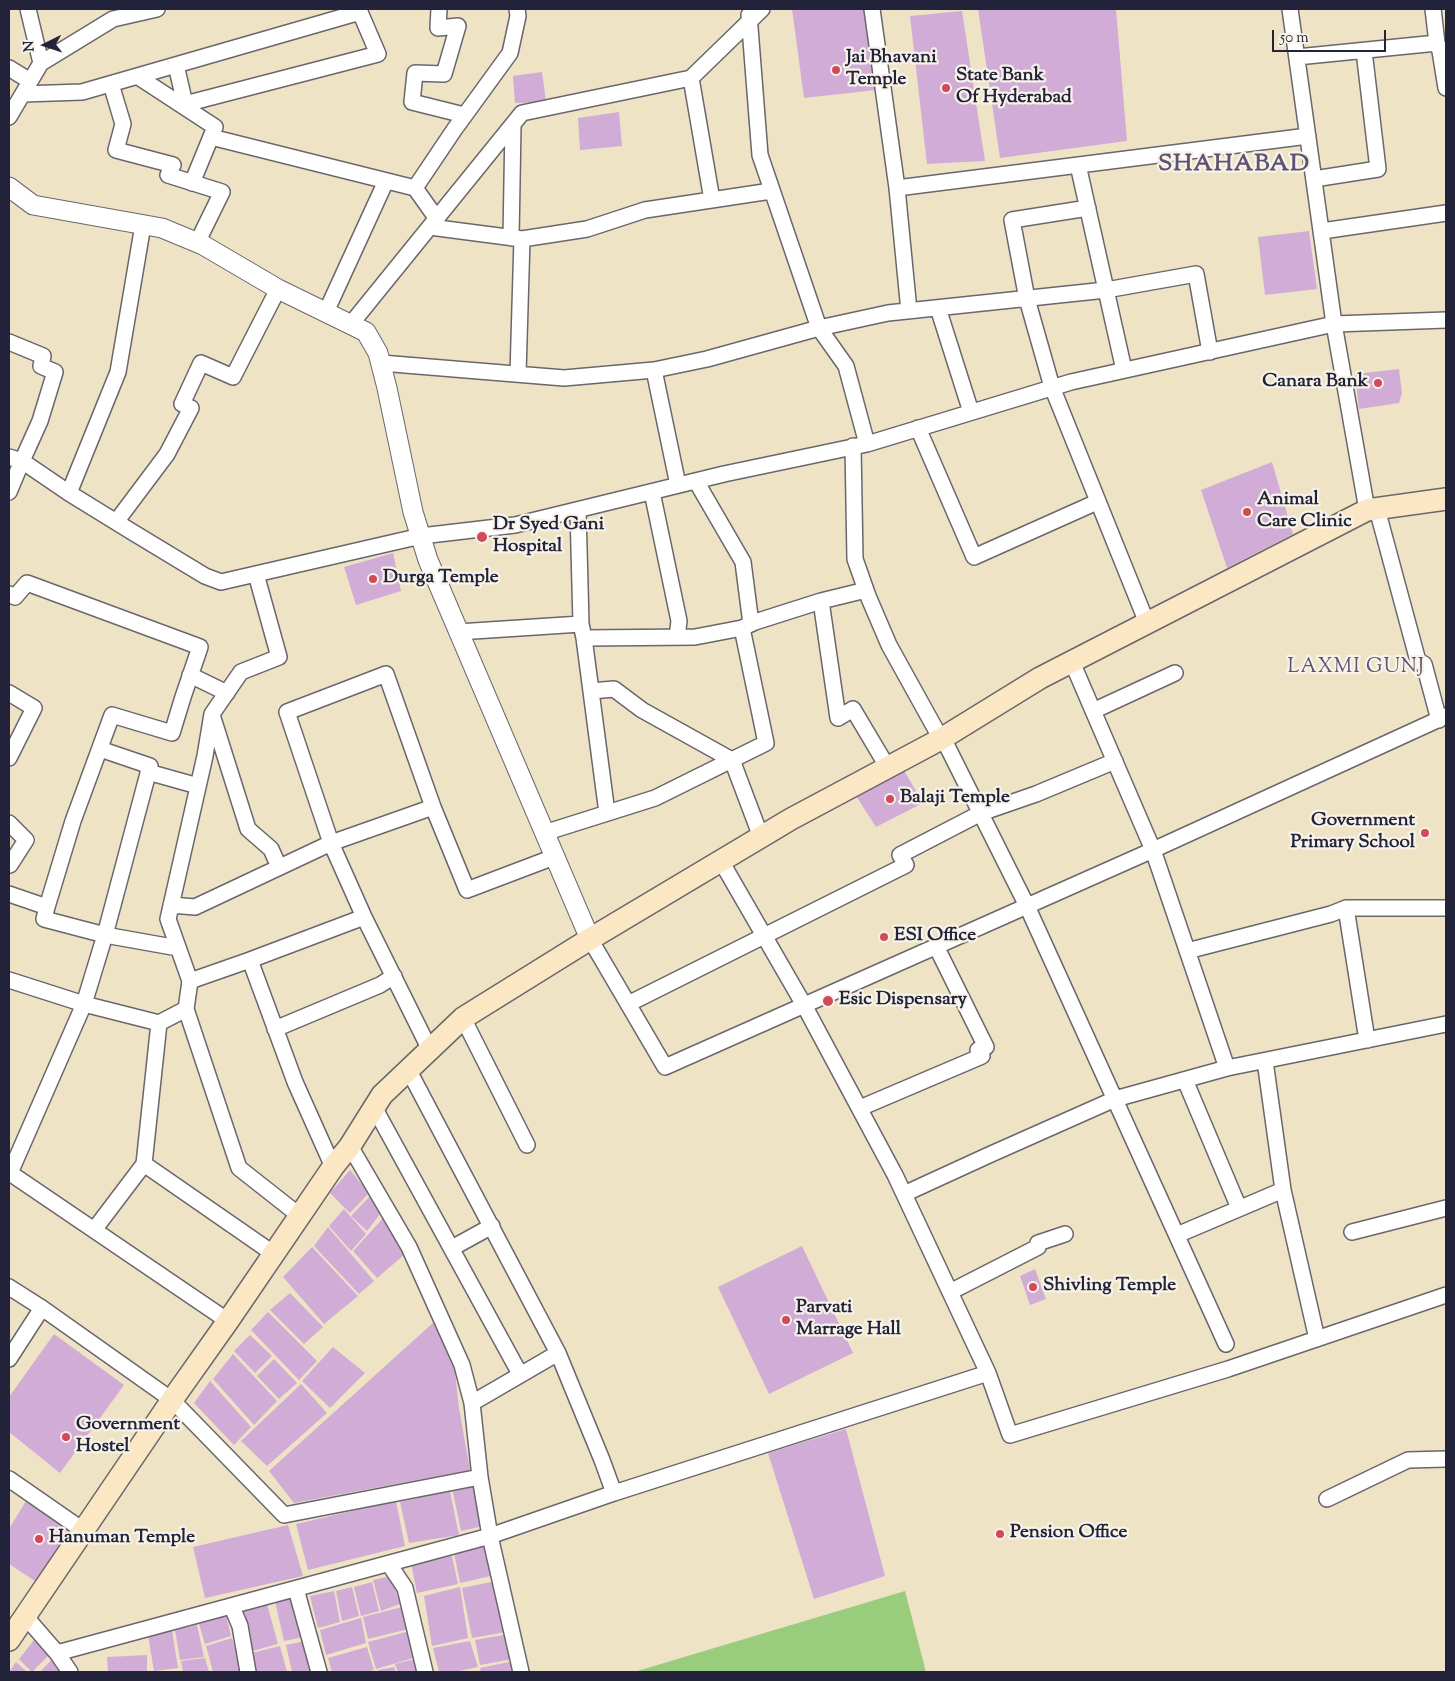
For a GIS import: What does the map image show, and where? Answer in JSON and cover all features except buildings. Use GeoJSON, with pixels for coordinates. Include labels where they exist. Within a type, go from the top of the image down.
{"type":"FeatureCollection","features":[{"type":"Feature","properties":{"kind":"main road"},"geometry":{"type":"LineString","coordinates":[[9,1640],[172,1400],[333,1167],[350,1146],[382,1095],[463,1018],[791,818],[942,738],[1040,678],[1372,509],[1446,499]]}},
{"type":"Feature","properties":{"kind":"street"},"geometry":{"type":"LineString","coordinates":[[28,9],[40,63]]}},
{"type":"Feature","properties":{"kind":"street"},"geometry":{"type":"LineString","coordinates":[[9,117],[40,63],[113,19],[157,9]]}},
{"type":"Feature","properties":{"kind":"street"},"geometry":{"type":"LineString","coordinates":[[439,9],[438,28],[458,26],[444,74],[415,73],[412,102],[464,115]]}},
{"type":"Feature","properties":{"kind":"street"},"geometry":{"type":"LineString","coordinates":[[414,188],[510,52],[518,16],[517,9]]}},
{"type":"Feature","properties":{"kind":"street"},"geometry":{"type":"LineString","coordinates":[[351,324],[522,113],[691,78],[749,14],[762,9]]}},
{"type":"Feature","properties":{"kind":"street"},"geometry":{"type":"LineString","coordinates":[[872,9],[896,188],[909,311]]}},
{"type":"Feature","properties":{"kind":"street"},"geometry":{"type":"LineString","coordinates":[[9,188],[33,204],[162,228],[197,243],[278,289],[366,332],[378,353],[381,363],[413,512],[428,560],[590,939],[665,1068],[1443,718],[1424,664],[1418,661],[1372,509],[1334,324],[1290,9]]}},
{"type":"Feature","properties":{"kind":"street"},"geometry":{"type":"LineString","coordinates":[[1433,9],[1441,48],[1446,88]]}},
{"type":"Feature","properties":{"kind":"street"},"geometry":{"type":"LineString","coordinates":[[9,68],[26,88],[82,92],[359,10],[378,54],[185,104],[176,65]]}},
{"type":"Feature","properties":{"kind":"street"},"geometry":{"type":"LineString","coordinates":[[749,14],[760,155],[819,328],[846,366],[860,445],[855,558],[866,590],[889,645],[942,738],[1028,906],[1226,1344]]}},
{"type":"Feature","properties":{"kind":"street"},"geometry":{"type":"LineString","coordinates":[[1297,58],[1364,51],[1441,48]]}},
{"type":"Feature","properties":{"kind":"street"},"geometry":{"type":"LineString","coordinates":[[1314,179],[1378,168],[1364,51]]}},
{"type":"Feature","properties":{"kind":"street"},"geometry":{"type":"LineString","coordinates":[[137,76],[215,127],[192,183]]}},
{"type":"Feature","properties":{"kind":"street"},"geometry":{"type":"LineString","coordinates":[[691,78],[712,200]]}},
{"type":"Feature","properties":{"kind":"street"},"geometry":{"type":"LineString","coordinates":[[111,84],[123,124],[116,150],[173,165],[168,175],[222,192],[197,243]]}},
{"type":"Feature","properties":{"kind":"street"},"geometry":{"type":"LineString","coordinates":[[513,125],[517,238],[518,374]]}},
{"type":"Feature","properties":{"kind":"street"},"geometry":{"type":"LineString","coordinates":[[896,188],[1308,136]]}},
{"type":"Feature","properties":{"kind":"street"},"geometry":{"type":"LineString","coordinates":[[211,138],[414,188],[433,223]]}},
{"type":"Feature","properties":{"kind":"street"},"geometry":{"type":"LineString","coordinates":[[1078,165],[1124,370]]}},
{"type":"Feature","properties":{"kind":"street"},"geometry":{"type":"LineString","coordinates":[[326,312],[386,181]]}},
{"type":"Feature","properties":{"kind":"street"},"geometry":{"type":"LineString","coordinates":[[433,223],[517,238],[587,229],[645,210],[771,190]]}},
{"type":"Feature","properties":{"kind":"street"},"geometry":{"type":"LineString","coordinates":[[1088,208],[1012,220],[1027,299],[1052,387],[1146,623]]}},
{"type":"Feature","properties":{"kind":"street"},"geometry":{"type":"LineString","coordinates":[[1322,231],[1446,213]]}},
{"type":"Feature","properties":{"kind":"street"},"geometry":{"type":"LineString","coordinates":[[69,493],[118,372],[143,225]]}},
{"type":"Feature","properties":{"kind":"street"},"geometry":{"type":"LineString","coordinates":[[381,363],[564,378],[654,370],[707,359],[819,328],[888,314],[1106,290],[1196,274],[1210,352]]}},
{"type":"Feature","properties":{"kind":"street"},"geometry":{"type":"LineString","coordinates":[[116,522],[167,454],[191,408],[182,404],[201,364],[233,377],[278,289]]}},
{"type":"Feature","properties":{"kind":"street"},"geometry":{"type":"LineString","coordinates":[[938,308],[971,412]]}},
{"type":"Feature","properties":{"kind":"street"},"geometry":{"type":"LineString","coordinates":[[16,459],[205,576],[222,582],[420,536],[515,525],[678,485],[860,445],[1052,387],[1334,324],[1446,320]]}},
{"type":"Feature","properties":{"kind":"street"},"geometry":{"type":"LineString","coordinates":[[9,342],[43,356],[41,366],[55,372],[40,421],[16,459],[9,492]]}},
{"type":"Feature","properties":{"kind":"street"},"geometry":{"type":"LineString","coordinates":[[654,370],[678,485]]}},
{"type":"Feature","properties":{"kind":"street"},"geometry":{"type":"LineString","coordinates":[[918,428],[974,557],[1097,502]]}},
{"type":"Feature","properties":{"kind":"street"},"geometry":{"type":"LineString","coordinates":[[544,833],[655,798],[766,743],[747,626],[743,562],[696,481]]}},
{"type":"Feature","properties":{"kind":"street"},"geometry":{"type":"LineString","coordinates":[[652,492],[679,621],[677,637]]}},
{"type":"Feature","properties":{"kind":"street"},"geometry":{"type":"LineString","coordinates":[[578,510],[582,631],[608,813]]}},
{"type":"Feature","properties":{"kind":"street"},"geometry":{"type":"LineString","coordinates":[[256,574],[278,657],[241,672],[212,714],[168,919],[190,981],[186,1009],[239,1168],[300,1216]]}},
{"type":"Feature","properties":{"kind":"street"},"geometry":{"type":"LineString","coordinates":[[9,594],[14,597],[27,583],[200,647],[172,733],[112,715],[73,822],[44,919],[105,935],[178,948]]}},
{"type":"Feature","properties":{"kind":"street"},"geometry":{"type":"LineString","coordinates":[[458,632],[582,631],[695,637],[747,626],[821,601],[866,590]]}},
{"type":"Feature","properties":{"kind":"street"},"geometry":{"type":"LineString","coordinates":[[821,601],[838,718],[853,709],[888,768]]}},
{"type":"Feature","properties":{"kind":"street"},"geometry":{"type":"LineString","coordinates":[[1072,662],[1153,850],[1227,1068]]}},
{"type":"Feature","properties":{"kind":"street"},"geometry":{"type":"LineString","coordinates":[[1093,711],[1175,673]]}},
{"type":"Feature","properties":{"kind":"street"},"geometry":{"type":"LineString","coordinates":[[430,1050],[364,917],[331,842],[287,712],[386,674],[433,807],[467,890],[554,857]]}},
{"type":"Feature","properties":{"kind":"street"},"geometry":{"type":"LineString","coordinates":[[190,675],[227,693]]}},
{"type":"Feature","properties":{"kind":"street"},"geometry":{"type":"LineString","coordinates":[[591,691],[614,689],[642,710],[692,736],[732,760],[761,837]]}},
{"type":"Feature","properties":{"kind":"street"},"geometry":{"type":"LineString","coordinates":[[9,692],[34,708],[9,758]]}},
{"type":"Feature","properties":{"kind":"street"},"geometry":{"type":"LineString","coordinates":[[212,714],[248,829],[271,849],[278,867]]}},
{"type":"Feature","properties":{"kind":"street"},"geometry":{"type":"LineString","coordinates":[[100,749],[150,766],[105,935],[84,1004],[10,1173],[228,1321]]}},
{"type":"Feature","properties":{"kind":"street"},"geometry":{"type":"LineString","coordinates":[[628,1004],[906,865],[900,855],[981,813],[1036,794],[1115,762]]}},
{"type":"Feature","properties":{"kind":"street"},"geometry":{"type":"LineString","coordinates":[[148,772],[198,786]]}},
{"type":"Feature","properties":{"kind":"street"},"geometry":{"type":"LineString","coordinates":[[171,905],[195,907],[331,842],[433,807]]}},
{"type":"Feature","properties":{"kind":"street"},"geometry":{"type":"LineString","coordinates":[[9,823],[26,840],[9,865]]}},
{"type":"Feature","properties":{"kind":"street"},"geometry":{"type":"LineString","coordinates":[[721,861],[804,1005],[904,1194],[988,1372],[1010,1435],[1228,1369],[1446,1295]]}},
{"type":"Feature","properties":{"kind":"street"},"geometry":{"type":"LineString","coordinates":[[9,894],[47,907]]}},
{"type":"Feature","properties":{"kind":"street"},"geometry":{"type":"LineString","coordinates":[[1187,951],[1331,914],[1346,908],[1446,908]]}},
{"type":"Feature","properties":{"kind":"street"},"geometry":{"type":"LineString","coordinates":[[1346,908],[1367,1040]]}},
{"type":"Feature","properties":{"kind":"street"},"geometry":{"type":"LineString","coordinates":[[190,981],[364,917]]}},
{"type":"Feature","properties":{"kind":"street"},"geometry":{"type":"LineString","coordinates":[[860,1108],[982,1056],[978,1050],[986,1047],[936,946]]}},
{"type":"Feature","properties":{"kind":"street"},"geometry":{"type":"LineString","coordinates":[[250,960],[295,1082],[333,1167]]}},
{"type":"Feature","properties":{"kind":"street"},"geometry":{"type":"LineString","coordinates":[[275,1029],[380,985],[394,976]]}},
{"type":"Feature","properties":{"kind":"street"},"geometry":{"type":"LineString","coordinates":[[9,980],[84,1004],[159,1023],[186,1009]]}},
{"type":"Feature","properties":{"kind":"street"},"geometry":{"type":"LineString","coordinates":[[463,1018],[527,1145]]}},
{"type":"Feature","properties":{"kind":"street"},"geometry":{"type":"LineString","coordinates":[[94,1230],[144,1164],[159,1023]]}},
{"type":"Feature","properties":{"kind":"street"},"geometry":{"type":"LineString","coordinates":[[904,1194],[1115,1099],[1227,1068],[1446,1024]]}},
{"type":"Feature","properties":{"kind":"street"},"geometry":{"type":"LineString","coordinates":[[1265,1061],[1283,1190],[1316,1339]]}},
{"type":"Feature","properties":{"kind":"street"},"geometry":{"type":"LineString","coordinates":[[409,1071],[558,1353],[614,1493]]}},
{"type":"Feature","properties":{"kind":"street"},"geometry":{"type":"LineString","coordinates":[[1184,1080],[1240,1208]]}},
{"type":"Feature","properties":{"kind":"street"},"geometry":{"type":"LineString","coordinates":[[374,1108],[520,1374]]}},
{"type":"Feature","properties":{"kind":"street"},"geometry":{"type":"LineString","coordinates":[[350,1146],[409,1246],[462,1365],[472,1403],[480,1477],[490,1536],[521,1672]]}},
{"type":"Feature","properties":{"kind":"street"},"geometry":{"type":"LineString","coordinates":[[144,1164],[274,1254]]}},
{"type":"Feature","properties":{"kind":"street"},"geometry":{"type":"LineString","coordinates":[[1177,1235],[1283,1190]]}},
{"type":"Feature","properties":{"kind":"street"},"geometry":{"type":"LineString","coordinates":[[1352,1232],[1446,1208]]}},
{"type":"Feature","properties":{"kind":"street"},"geometry":{"type":"LineString","coordinates":[[452,1248],[492,1226]]}},
{"type":"Feature","properties":{"kind":"street"},"geometry":{"type":"LineString","coordinates":[[950,1292],[1038,1247],[1038,1243],[1064,1234]]}},
{"type":"Feature","properties":{"kind":"street"},"geometry":{"type":"LineString","coordinates":[[9,1288],[42,1308],[172,1400],[284,1515],[480,1477]]}},
{"type":"Feature","properties":{"kind":"street"},"geometry":{"type":"LineString","coordinates":[[9,1359],[42,1308]]}},
{"type":"Feature","properties":{"kind":"street"},"geometry":{"type":"LineString","coordinates":[[472,1403],[558,1353]]}},
{"type":"Feature","properties":{"kind":"street"},"geometry":{"type":"LineString","coordinates":[[57,1653],[490,1536],[614,1493],[988,1372]]}},
{"type":"Feature","properties":{"kind":"street"},"geometry":{"type":"LineString","coordinates":[[1327,1499],[1408,1460],[1446,1458]]}},
{"type":"Feature","properties":{"kind":"street"},"geometry":{"type":"LineString","coordinates":[[9,1479],[84,1532]]}},
{"type":"Feature","properties":{"kind":"street"},"geometry":{"type":"LineString","coordinates":[[389,1564],[405,1588],[426,1672]]}},
{"type":"Feature","properties":{"kind":"street"},"geometry":{"type":"LineString","coordinates":[[296,1589],[319,1672]]}},
{"type":"Feature","properties":{"kind":"street"},"geometry":{"type":"LineString","coordinates":[[232,1607],[240,1626],[248,1672]]}},
{"type":"Feature","properties":{"kind":"street"},"geometry":{"type":"LineString","coordinates":[[26,1616],[57,1653],[70,1672]]}},
{"type":"Feature","properties":{"kind":"green space"},"geometry":{"type":"Polygon","coordinates":[[[905,1591],[926,1672],[634,1672],[905,1591]]]}},
{"type":"Feature","properties":{"kind":"place","name":"Jai Bhavani Temple"},"geometry":{"type":"Point","coordinates":[836,70]}},
{"type":"Feature","properties":{"kind":"place","name":"State Bank Of Hyderabad"},"geometry":{"type":"Point","coordinates":[946,88]}},
{"type":"Feature","properties":{"kind":"place","name":"Canara Bank"},"geometry":{"type":"Point","coordinates":[1378,383]}},
{"type":"Feature","properties":{"kind":"place","name":"Animal Care Clinic"},"geometry":{"type":"Point","coordinates":[1247,512]}},
{"type":"Feature","properties":{"kind":"place","name":"Dr Syed Gani Hospital"},"geometry":{"type":"Point","coordinates":[482,537]}},
{"type":"Feature","properties":{"kind":"place","name":"Durga Temple"},"geometry":{"type":"Point","coordinates":[373,579]}},
{"type":"Feature","properties":{"kind":"place","name":"Balaji Temple"},"geometry":{"type":"Point","coordinates":[890,799]}},
{"type":"Feature","properties":{"kind":"place","name":"Government Primary School"},"geometry":{"type":"Point","coordinates":[1425,833]}},
{"type":"Feature","properties":{"kind":"place","name":"ESI Office"},"geometry":{"type":"Point","coordinates":[884,937]}},
{"type":"Feature","properties":{"kind":"place","name":"Esic Dispensary"},"geometry":{"type":"Point","coordinates":[828,1001]}},
{"type":"Feature","properties":{"kind":"place","name":"Shivling Temple"},"geometry":{"type":"Point","coordinates":[1033,1287]}},
{"type":"Feature","properties":{"kind":"place","name":"Parvati Marrage Hall"},"geometry":{"type":"Point","coordinates":[786,1320]}},
{"type":"Feature","properties":{"kind":"place","name":"Government Hostel"},"geometry":{"type":"Point","coordinates":[66,1437]}},
{"type":"Feature","properties":{"kind":"place","name":"Pension Office"},"geometry":{"type":"Point","coordinates":[1000,1534]}},
{"type":"Feature","properties":{"kind":"place","name":"Hanuman Temple"},"geometry":{"type":"Point","coordinates":[39,1539]}},
{"type":"Feature","properties":{"kind":"district","name":"SHAHABAD"},"geometry":{"type":"Point","coordinates":[1234,166]}},
{"type":"Feature","properties":{"kind":"district","name":"LAXMI GUNJ"},"geometry":{"type":"Point","coordinates":[1356,669]}}]}
